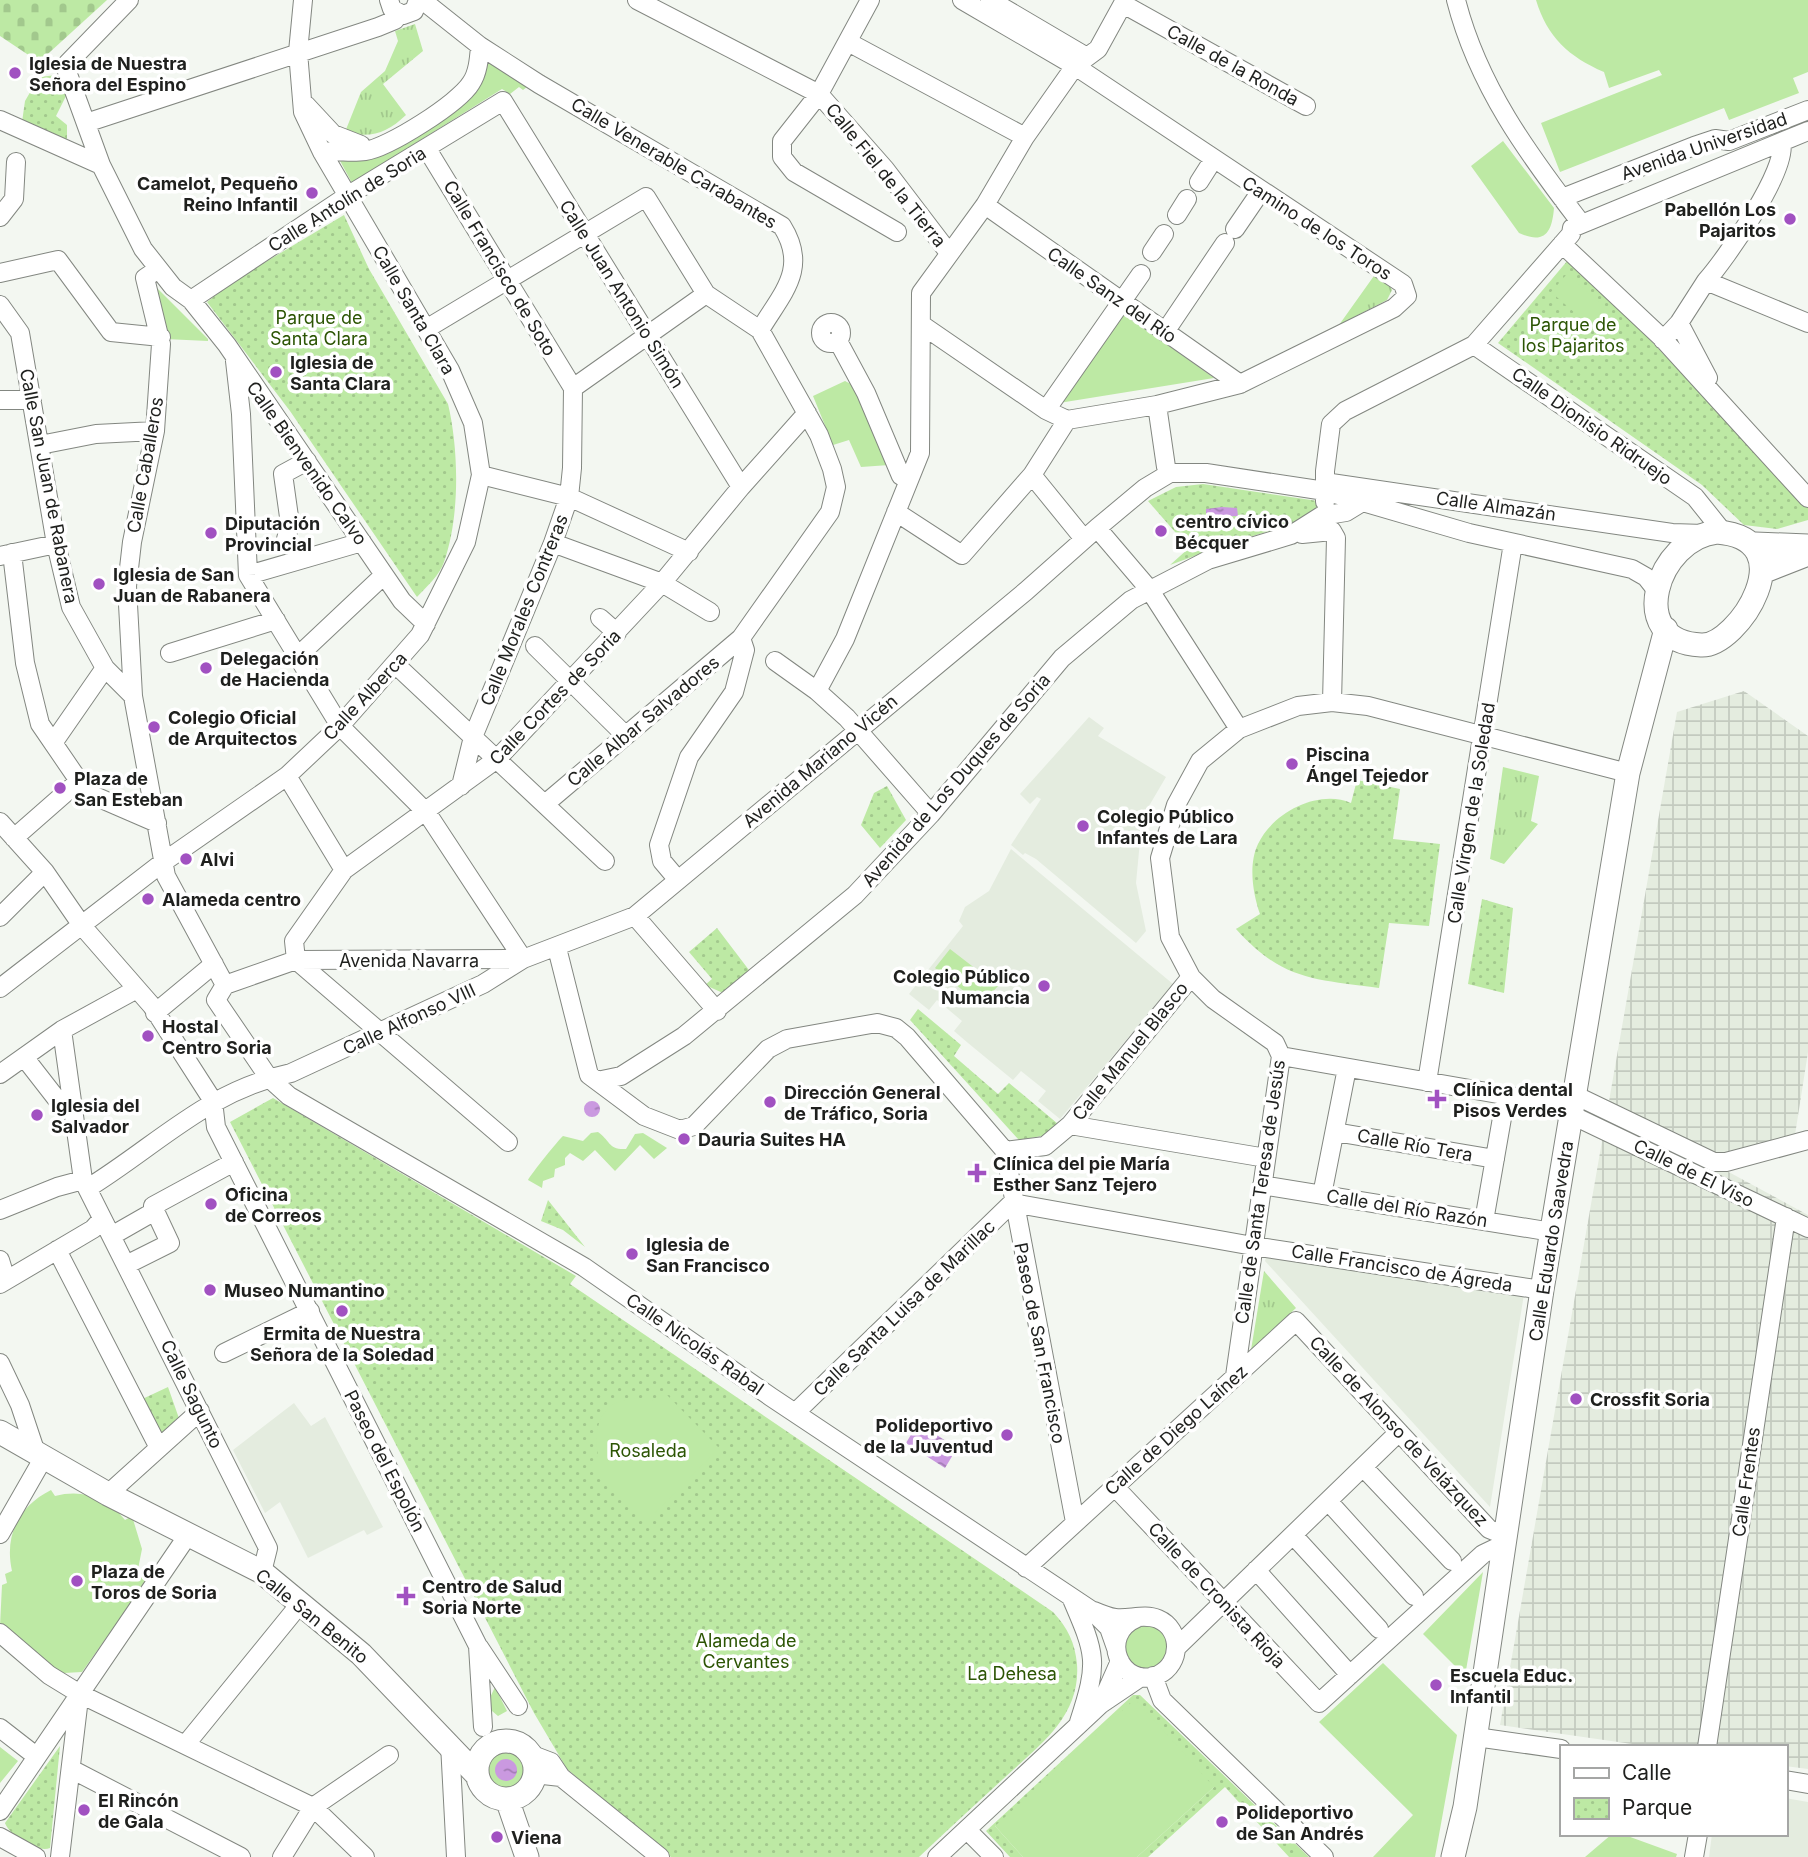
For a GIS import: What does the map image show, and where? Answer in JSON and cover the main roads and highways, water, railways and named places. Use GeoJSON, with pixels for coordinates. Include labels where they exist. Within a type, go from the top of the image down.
{"type":"FeatureCollection","features":[{"type":"Feature","properties":{"kind":"main road"},"geometry":{"type":"LineString","coordinates":[[1755,544],[1761,554],[1762,572],[1749,607],[1726,636],[1704,646],[1673,634],[1656,610],[1662,572],[1672,558],[1713,533],[1755,544],[1808,546]]}},
{"type":"Feature","properties":{"kind":"main road"},"geometry":{"type":"LineString","coordinates":[[1762,572],[1808,554]]}},
{"type":"Feature","properties":{"kind":"main road","name":"Calle Eduardo Saavedra"},"geometry":{"type":"LineString","coordinates":[[1464,1847],[1483,1738],[1628,773],[1673,634]]}},
{"type":"Feature","properties":{"kind":"main road","name":"Calle Eduardo Saavedra"},"geometry":{"type":"LineString","coordinates":[[1453,1857],[1465,1807],[1542,1290],[1579,1108],[1650,708]]}},
{"type":"Feature","properties":{"kind":"main road","name":"Calle San Benito"},"geometry":{"type":"LineString","coordinates":[[0,1431],[108,1494],[262,1572],[361,1654],[477,1775]]}},
{"type":"Feature","properties":{"kind":"main road"},"geometry":{"type":"LineString","coordinates":[[502,1741],[513,1742],[532,1764],[524,1793],[506,1799],[491,1795],[481,1786],[477,1775],[477,1762],[484,1751],[502,1741]]}},
{"type":"Feature","properties":{"kind":"main road"},"geometry":{"type":"LineString","coordinates":[[453,1747],[484,1751]]}},
{"type":"Feature","properties":{"kind":"main road"},"geometry":{"type":"LineString","coordinates":[[506,1799],[527,1857]]}},
{"type":"Feature","properties":{"kind":"water"},"geometry":{"type":"Polygon","coordinates":[[[1237,508],[1238,516],[1206,517],[1206,509],[1237,508]]]}},
{"type":"Feature","properties":{"kind":"water"},"geometry":{"type":"Polygon","coordinates":[[[592,1101],[598,1103],[598,1115],[592,1117],[586,1115],[584,1109],[586,1103],[592,1101]]]}},
{"type":"Feature","properties":{"kind":"water"},"geometry":{"type":"Polygon","coordinates":[[[918,1423],[957,1448],[945,1468],[906,1443],[918,1423]]]}},
{"type":"Feature","properties":{"kind":"water"},"geometry":{"type":"Polygon","coordinates":[[[506,1759],[514,1762],[517,1770],[514,1778],[506,1781],[498,1778],[495,1770],[498,1762],[506,1759]]]}},
{"type":"Feature","properties":{"kind":"place","name":"Iglesia de Nuestra Señora del Espino"},"geometry":{"type":"Point","coordinates":[15,73]}},
{"type":"Feature","properties":{"kind":"place","name":"Camelot, Pequeño Reino Infantil"},"geometry":{"type":"Point","coordinates":[312,193]}},
{"type":"Feature","properties":{"kind":"place","name":"Pabellón Los Pajaritos"},"geometry":{"type":"Point","coordinates":[1790,219]}},
{"type":"Feature","properties":{"kind":"place","name":"Iglesia de Santa Clara"},"geometry":{"type":"Point","coordinates":[276,372]}},
{"type":"Feature","properties":{"kind":"place","name":"centro cívico Bécquer"},"geometry":{"type":"Point","coordinates":[1161,531]}},
{"type":"Feature","properties":{"kind":"place","name":"Diputación Provincial"},"geometry":{"type":"Point","coordinates":[211,533]}},
{"type":"Feature","properties":{"kind":"place","name":"Iglesia de San Juan de Rabanera"},"geometry":{"type":"Point","coordinates":[99,584]}},
{"type":"Feature","properties":{"kind":"place","name":"Delegación de Hacienda"},"geometry":{"type":"Point","coordinates":[206,668]}},
{"type":"Feature","properties":{"kind":"place","name":"Colegio Oficial de Arquitectos"},"geometry":{"type":"Point","coordinates":[154,727]}},
{"type":"Feature","properties":{"kind":"place","name":"Piscina Ángel Tejedor"},"geometry":{"type":"Point","coordinates":[1292,764]}},
{"type":"Feature","properties":{"kind":"place","name":"Plaza de San Esteban"},"geometry":{"type":"Point","coordinates":[60,788]}},
{"type":"Feature","properties":{"kind":"place","name":"Colegio Público Infantes de Lara"},"geometry":{"type":"Point","coordinates":[1083,826]}},
{"type":"Feature","properties":{"kind":"place","name":"Alvi"},"geometry":{"type":"Point","coordinates":[186,859]}},
{"type":"Feature","properties":{"kind":"place","name":"Alameda centro"},"geometry":{"type":"Point","coordinates":[148,899]}},
{"type":"Feature","properties":{"kind":"place","name":"Colegio Público Numancia"},"geometry":{"type":"Point","coordinates":[1044,986]}},
{"type":"Feature","properties":{"kind":"place","name":"Hostal Centro Soria"},"geometry":{"type":"Point","coordinates":[148,1036]}},
{"type":"Feature","properties":{"kind":"place","name":"Clínica dental Pisos Verdes"},"geometry":{"type":"Point","coordinates":[1437,1099]}},
{"type":"Feature","properties":{"kind":"place","name":"Dirección General de Tráfico, Soria"},"geometry":{"type":"Point","coordinates":[770,1102]}},
{"type":"Feature","properties":{"kind":"place","name":"Iglesia del Salvador"},"geometry":{"type":"Point","coordinates":[37,1115]}},
{"type":"Feature","properties":{"kind":"place","name":"Dauria Suites HA"},"geometry":{"type":"Point","coordinates":[684,1139]}},
{"type":"Feature","properties":{"kind":"place","name":"Clínica del pie María Esther Sanz Tejero"},"geometry":{"type":"Point","coordinates":[977,1173]}},
{"type":"Feature","properties":{"kind":"place","name":"Oficina de Correos"},"geometry":{"type":"Point","coordinates":[211,1204]}},
{"type":"Feature","properties":{"kind":"place","name":"Iglesia de San Francisco"},"geometry":{"type":"Point","coordinates":[632,1254]}},
{"type":"Feature","properties":{"kind":"place","name":"Museo Numantino"},"geometry":{"type":"Point","coordinates":[210,1290]}},
{"type":"Feature","properties":{"kind":"place","name":"Ermita de Nuestra Señora de la Soledad"},"geometry":{"type":"Point","coordinates":[342,1311]}},
{"type":"Feature","properties":{"kind":"place","name":"Crossfit Soria"},"geometry":{"type":"Point","coordinates":[1576,1399]}},
{"type":"Feature","properties":{"kind":"place","name":"Polideportivo de la Juventud"},"geometry":{"type":"Point","coordinates":[1007,1435]}},
{"type":"Feature","properties":{"kind":"place","name":"Plaza de Toros de Soria"},"geometry":{"type":"Point","coordinates":[77,1581]}},
{"type":"Feature","properties":{"kind":"place","name":"Centro de Salud Soria Norte"},"geometry":{"type":"Point","coordinates":[406,1596]}},
{"type":"Feature","properties":{"kind":"place","name":"Escuela Educ. Infantil"},"geometry":{"type":"Point","coordinates":[1436,1685]}},
{"type":"Feature","properties":{"kind":"place","name":"El Rincón de Gala"},"geometry":{"type":"Point","coordinates":[84,1810]}},
{"type":"Feature","properties":{"kind":"place","name":"Polideportivo de San Andrés"},"geometry":{"type":"Point","coordinates":[1222,1822]}},
{"type":"Feature","properties":{"kind":"place","name":"Viena"},"geometry":{"type":"Point","coordinates":[497,1837]}},
{"type":"Feature","properties":{"kind":"park label","name":"Parque de Santa Clara"},"geometry":{"type":"Point","coordinates":[319,327]}},
{"type":"Feature","properties":{"kind":"park label","name":"Parque de los Pajaritos"},"geometry":{"type":"Point","coordinates":[1573,334]}},
{"type":"Feature","properties":{"kind":"park label","name":"Rosaleda"},"geometry":{"type":"Point","coordinates":[648,1450]}},
{"type":"Feature","properties":{"kind":"park label","name":"Alameda de Cervantes"},"geometry":{"type":"Point","coordinates":[746,1650]}},
{"type":"Feature","properties":{"kind":"park label","name":"La Dehesa"},"geometry":{"type":"Point","coordinates":[1012,1673]}}]}
